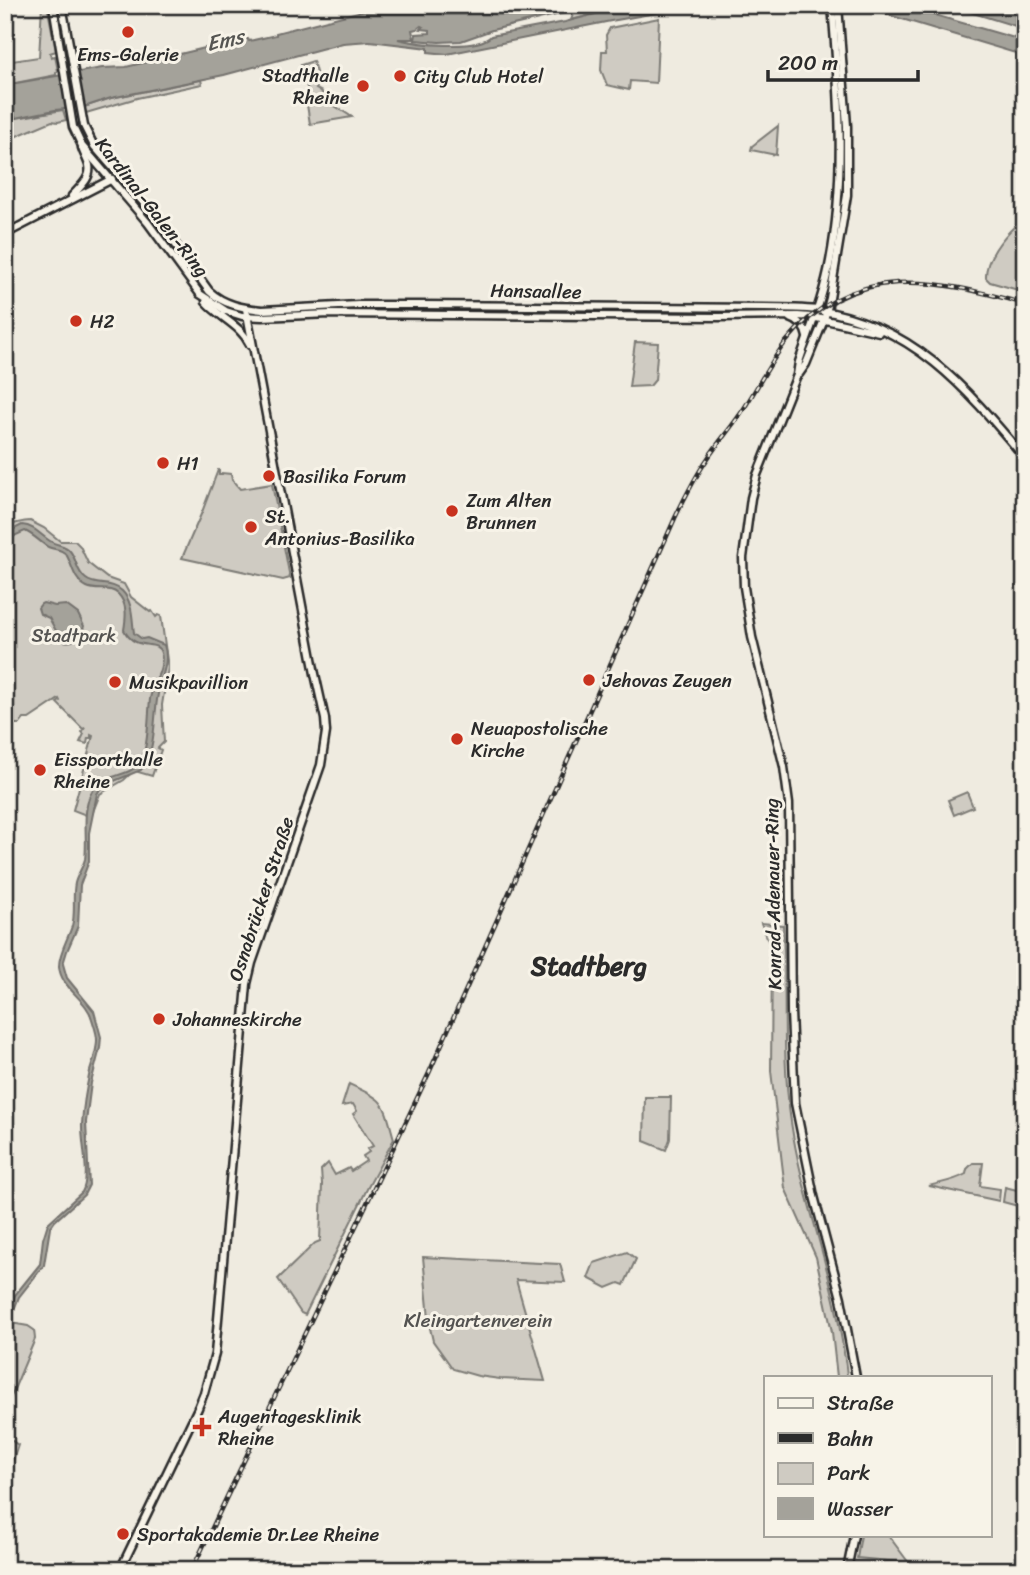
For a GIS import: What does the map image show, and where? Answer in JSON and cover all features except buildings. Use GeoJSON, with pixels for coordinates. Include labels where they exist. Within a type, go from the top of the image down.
{"type":"FeatureCollection","features":[{"type":"Feature","properties":{"kind":"main road","name":"Kardinal-Galen-Ring"},"geometry":{"type":"LineString","coordinates":[[53,5],[73,127],[82,146],[148,223],[200,294],[226,312],[248,317]]}},
{"type":"Feature","properties":{"kind":"main road","name":"Kardinal-Galen-Ring"},"geometry":{"type":"LineString","coordinates":[[62,5],[84,126],[94,146],[155,216],[209,291],[228,304],[246,309]]}},
{"type":"Feature","properties":{"kind":"main road"},"geometry":{"type":"LineString","coordinates":[[832,5],[836,16]]}},
{"type":"Feature","properties":{"kind":"main road"},"geometry":{"type":"LineString","coordinates":[[836,16],[838,5]]}},
{"type":"Feature","properties":{"kind":"main road","name":"Konrad-Adenauer-Ring"},"geometry":{"type":"LineString","coordinates":[[836,16],[840,137],[831,260],[797,375],[757,475],[747,526],[743,568],[752,637],[784,767],[789,804],[794,1103],[814,1196],[841,1298],[856,1376]]}},
{"type":"Feature","properties":{"kind":"main road","name":"Konrad-Adenauer-Ring"},"geometry":{"type":"LineString","coordinates":[[797,375],[806,364],[825,316],[847,195],[847,126],[836,16]]}},
{"type":"Feature","properties":{"kind":"main road"},"geometry":{"type":"LineString","coordinates":[[68,200],[86,181],[89,173],[89,164],[82,146]]}},
{"type":"Feature","properties":{"kind":"main road"},"geometry":{"type":"LineString","coordinates":[[5,234],[120,176]]}},
{"type":"Feature","properties":{"kind":"main road","name":"Osnabrücker Straße"},"geometry":{"type":"LineString","coordinates":[[200,294],[212,308],[243,332],[254,353]]}},
{"type":"Feature","properties":{"kind":"main road","name":"Hansaallee"},"geometry":{"type":"LineString","coordinates":[[246,309],[358,305],[764,307],[863,322],[901,339],[928,356],[972,397],[1025,458]]}},
{"type":"Feature","properties":{"kind":"main road","name":"Osnabrücker Straße"},"geometry":{"type":"LineString","coordinates":[[120,1570],[188,1430],[203,1395],[215,1354],[247,984],[252,962],[321,765],[326,727],[246,309]]}},
{"type":"Feature","properties":{"kind":"main road","name":"Hansaallee"},"geometry":{"type":"LineString","coordinates":[[248,317],[330,314],[719,317],[815,314]]}},
{"type":"Feature","properties":{"kind":"main road"},"geometry":{"type":"LineString","coordinates":[[782,315],[801,324],[807,339]]}},
{"type":"Feature","properties":{"kind":"main road"},"geometry":{"type":"LineString","coordinates":[[848,1570],[854,1536]]}},
{"type":"Feature","properties":{"kind":"green space"},"geometry":{"type":"Polygon","coordinates":[[[42,5],[47,5],[56,51],[50,53],[51,57],[55,56],[58,71],[56,75],[5,85],[5,62],[39,57],[42,5]]]}},
{"type":"Feature","properties":{"kind":"green space"},"geometry":{"type":"Polygon","coordinates":[[[598,5],[630,5],[571,20],[574,12],[598,5]]]}},
{"type":"Feature","properties":{"kind":"green space"},"geometry":{"type":"Polygon","coordinates":[[[659,18],[656,83],[630,81],[629,90],[607,85],[601,70],[602,51],[607,51],[606,35],[610,28],[659,18]]]}},
{"type":"Feature","properties":{"kind":"green space"},"geometry":{"type":"Polygon","coordinates":[[[313,61],[319,84],[316,89],[322,92],[324,99],[352,117],[310,124],[305,92],[308,91],[301,65],[313,61]]]}},
{"type":"Feature","properties":{"kind":"green space"},"geometry":{"type":"Polygon","coordinates":[[[201,80],[202,84],[137,98],[86,113],[84,107],[111,98],[201,80]]]}},
{"type":"Feature","properties":{"kind":"green space"},"geometry":{"type":"Polygon","coordinates":[[[63,110],[66,120],[52,121],[5,141],[5,120],[63,110]]]}},
{"type":"Feature","properties":{"kind":"green space"},"geometry":{"type":"Polygon","coordinates":[[[778,126],[776,155],[751,150],[752,146],[778,126]]]}},
{"type":"Feature","properties":{"kind":"green space"},"geometry":{"type":"Polygon","coordinates":[[[1016,225],[1025,229],[1025,292],[990,282],[986,278],[991,256],[1016,225]]]}},
{"type":"Feature","properties":{"kind":"green space"},"geometry":{"type":"Polygon","coordinates":[[[635,342],[658,343],[655,380],[650,386],[629,387],[635,342]]]}},
{"type":"Feature","properties":{"kind":"green space"},"geometry":{"type":"Polygon","coordinates":[[[218,470],[219,474],[231,474],[232,480],[240,489],[272,484],[290,578],[283,580],[182,558],[218,470]]]}},
{"type":"Feature","properties":{"kind":"green space","name":"Stadtpark"},"geometry":{"type":"Polygon","coordinates":[[[30,521],[60,541],[75,541],[88,563],[107,578],[124,584],[131,597],[152,611],[156,617],[161,616],[168,668],[162,705],[164,742],[158,748],[161,750],[152,776],[138,772],[146,759],[124,780],[100,794],[91,817],[73,810],[93,736],[88,738],[87,744],[80,742],[85,728],[57,703],[59,699],[20,724],[10,724],[5,716],[5,525],[30,521]]]}},
{"type":"Feature","properties":{"kind":"green space"},"geometry":{"type":"Polygon","coordinates":[[[967,792],[973,807],[954,815],[948,800],[967,792]]]}},
{"type":"Feature","properties":{"kind":"green space"},"geometry":{"type":"Polygon","coordinates":[[[761,923],[783,925],[786,1073],[791,1122],[801,1173],[834,1299],[847,1376],[837,1376],[832,1332],[816,1257],[785,1188],[771,1071],[772,951],[761,923]]]}},
{"type":"Feature","properties":{"kind":"green space"},"geometry":{"type":"Polygon","coordinates":[[[349,1084],[382,1104],[394,1139],[305,1315],[278,1279],[320,1241],[321,1170],[328,1163],[335,1175],[349,1168],[351,1171],[366,1161],[363,1156],[369,1152],[367,1149],[373,1146],[353,1114],[357,1111],[353,1104],[342,1106],[349,1084]]]}},
{"type":"Feature","properties":{"kind":"green space"},"geometry":{"type":"Polygon","coordinates":[[[645,1097],[671,1097],[670,1139],[666,1150],[644,1141],[645,1097]]]}},
{"type":"Feature","properties":{"kind":"green space"},"geometry":{"type":"Polygon","coordinates":[[[973,1163],[983,1163],[980,1186],[1000,1189],[999,1201],[929,1186],[966,1174],[973,1163]]]}},
{"type":"Feature","properties":{"kind":"green space"},"geometry":{"type":"Polygon","coordinates":[[[1005,1187],[1025,1192],[1025,1208],[1003,1202],[1005,1187]]]}},
{"type":"Feature","properties":{"kind":"green space"},"geometry":{"type":"Polygon","coordinates":[[[627,1252],[636,1259],[624,1285],[619,1283],[607,1288],[588,1278],[594,1263],[627,1252]]]}},
{"type":"Feature","properties":{"kind":"green space","name":"Kleingartenverein"},"geometry":{"type":"Polygon","coordinates":[[[423,1257],[560,1264],[565,1282],[516,1280],[545,1381],[500,1379],[453,1369],[433,1341],[423,1257]]]}},
{"type":"Feature","properties":{"kind":"green space"},"geometry":{"type":"Polygon","coordinates":[[[11,1323],[34,1330],[35,1339],[5,1411],[5,1342],[11,1323]]]}},
{"type":"Feature","properties":{"kind":"green space"},"geometry":{"type":"Polygon","coordinates":[[[5,1436],[18,1445],[5,1485],[5,1436]]]}},
{"type":"Feature","properties":{"kind":"green space"},"geometry":{"type":"Polygon","coordinates":[[[861,1536],[889,1536],[909,1563],[857,1558],[861,1536]]]}},
{"type":"Feature","properties":{"kind":"green space"},"geometry":{"type":"Polygon","coordinates":[[[909,1563],[933,1570],[908,1570],[909,1563]]]}},
{"type":"Feature","properties":{"kind":"water"},"geometry":{"type":"Polygon","coordinates":[[[385,5],[388,8],[391,5],[598,5],[492,30],[461,41],[415,40],[416,34],[430,33],[430,30],[421,29],[421,26],[412,30],[414,39],[398,39],[460,45],[630,5],[701,5],[447,54],[428,52],[428,48],[370,41],[343,43],[224,75],[111,98],[84,107],[5,120],[5,85],[102,68],[126,67],[234,39],[249,41],[276,35],[385,5]]]}},
{"type":"Feature","properties":{"kind":"water"},"geometry":{"type":"Polygon","coordinates":[[[830,5],[900,5],[1025,41],[1025,56],[872,10],[830,5]]]}},
{"type":"Feature","properties":{"kind":"water"},"geometry":{"type":"Polygon","coordinates":[[[947,5],[1014,5],[1025,8],[1025,29],[947,5]]]}},
{"type":"Feature","properties":{"kind":"water"},"geometry":{"type":"Polygon","coordinates":[[[22,525],[68,549],[86,579],[114,586],[122,591],[130,605],[134,633],[142,639],[147,638],[164,645],[166,657],[156,703],[152,743],[146,762],[141,770],[102,786],[97,794],[89,833],[89,861],[80,885],[78,926],[63,964],[67,978],[94,1011],[101,1037],[86,1122],[89,1185],[84,1195],[50,1228],[44,1265],[19,1297],[5,1333],[5,1318],[15,1295],[40,1264],[48,1223],[82,1192],[85,1185],[82,1117],[97,1037],[85,1005],[60,974],[59,961],[73,921],[75,883],[85,859],[89,799],[92,791],[101,782],[132,770],[141,761],[146,744],[150,699],[162,659],[159,649],[134,641],[124,630],[125,607],[118,594],[83,584],[63,552],[48,547],[25,531],[5,544],[5,537],[22,525]]]}},
{"type":"Feature","properties":{"kind":"water"},"geometry":{"type":"Polygon","coordinates":[[[43,603],[66,605],[78,614],[84,626],[79,637],[73,641],[61,640],[49,618],[40,614],[38,608],[43,603]]]}},
{"type":"Feature","properties":{"kind":"railway"},"geometry":{"type":"LineString","coordinates":[[192,1570],[429,1073],[675,518],[703,465],[743,410],[785,343],[811,316],[838,298],[867,288],[897,283],[928,283],[1025,304]]}},
{"type":"Feature","properties":{"kind":"place","name":"Ems-Galerie"},"geometry":{"type":"Point","coordinates":[128,32]}},
{"type":"Feature","properties":{"kind":"place","name":"City Club Hotel"},"geometry":{"type":"Point","coordinates":[400,76]}},
{"type":"Feature","properties":{"kind":"place","name":"Stadthalle Rheine"},"geometry":{"type":"Point","coordinates":[363,86]}},
{"type":"Feature","properties":{"kind":"place","name":"H2"},"geometry":{"type":"Point","coordinates":[76,321]}},
{"type":"Feature","properties":{"kind":"place","name":"H1"},"geometry":{"type":"Point","coordinates":[163,463]}},
{"type":"Feature","properties":{"kind":"place","name":"Basilika Forum"},"geometry":{"type":"Point","coordinates":[269,476]}},
{"type":"Feature","properties":{"kind":"place","name":"Zum Alten Brunnen"},"geometry":{"type":"Point","coordinates":[452,511]}},
{"type":"Feature","properties":{"kind":"place","name":"St. Antonius-Basilika"},"geometry":{"type":"Point","coordinates":[251,527]}},
{"type":"Feature","properties":{"kind":"place","name":"Jehovas Zeugen"},"geometry":{"type":"Point","coordinates":[589,680]}},
{"type":"Feature","properties":{"kind":"place","name":"Musikpavillion"},"geometry":{"type":"Point","coordinates":[115,682]}},
{"type":"Feature","properties":{"kind":"place","name":"Neuapostolische Kirche"},"geometry":{"type":"Point","coordinates":[457,739]}},
{"type":"Feature","properties":{"kind":"place","name":"Eissporthalle Rheine"},"geometry":{"type":"Point","coordinates":[40,770]}},
{"type":"Feature","properties":{"kind":"place","name":"Johanneskirche"},"geometry":{"type":"Point","coordinates":[159,1019]}},
{"type":"Feature","properties":{"kind":"place","name":"Augentagesklinik Rheine"},"geometry":{"type":"Point","coordinates":[202,1427]}},
{"type":"Feature","properties":{"kind":"place","name":"Sportakademie Dr.Lee Rheine"},"geometry":{"type":"Point","coordinates":[123,1534]}},
{"type":"Feature","properties":{"kind":"district","name":"Stadtberg"},"geometry":{"type":"Point","coordinates":[589,966]}},
{"type":"Feature","properties":{"kind":"water label","name":"Ems"},"geometry":{"type":"Point","coordinates":[225,40]}}]}
